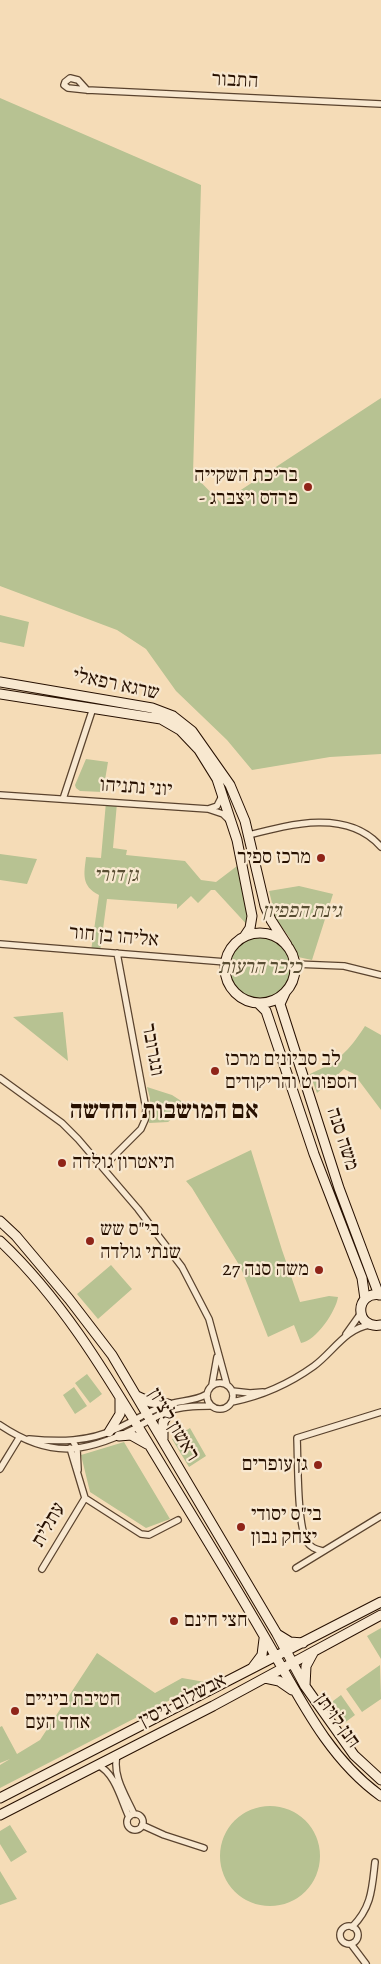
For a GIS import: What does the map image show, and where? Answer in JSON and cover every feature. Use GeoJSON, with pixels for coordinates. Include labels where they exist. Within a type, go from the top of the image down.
{"type":"FeatureCollection","features":[{"type":"Feature","properties":{"kind":"street","name":"התבור"},"geometry":{"type":"LineString","coordinates":[[87,90],[381,104]]}},
{"type":"Feature","properties":{"kind":"street","name":"שרגא רפאלי"},"geometry":{"type":"LineString","coordinates":[[0,682],[152,708],[173,716],[192,731],[230,786],[249,835]]}},
{"type":"Feature","properties":{"kind":"street","name":"שרגא רפאלי"},"geometry":{"type":"LineString","coordinates":[[0,694],[161,718],[180,730],[199,750],[217,779],[237,840],[252,916],[250,928],[244,937]]}},
{"type":"Feature","properties":{"kind":"street","name":"יוני נתניהו"},"geometry":{"type":"LineString","coordinates":[[63,799],[93,708]]}},
{"type":"Feature","properties":{"kind":"street","name":"יוני נתניהו"},"geometry":{"type":"LineString","coordinates":[[0,795],[208,809],[222,814],[231,823]]}},
{"type":"Feature","properties":{"kind":"street"},"geometry":{"type":"LineString","coordinates":[[208,809],[217,806],[222,796]]}},
{"type":"Feature","properties":{"kind":"street"},"geometry":{"type":"LineString","coordinates":[[287,945],[279,938],[259,933],[244,937],[235,943],[229,952],[226,962],[227,979],[236,994],[246,1001],[258,1003],[273,1001],[285,993],[294,978],[295,964],[292,954],[287,945],[271,920],[265,906],[249,835],[290,824],[339,823],[360,830],[374,839],[381,847]]}},
{"type":"Feature","properties":{"kind":"street","name":"אליהו בן חור"},"geometry":{"type":"LineString","coordinates":[[0,944],[226,962]]}},
{"type":"Feature","properties":{"kind":"street","name":"ונגרובר"},"geometry":{"type":"LineString","coordinates":[[103,1167],[141,1129],[145,1120],[146,1109],[117,953]]}},
{"type":"Feature","properties":{"kind":"street"},"geometry":{"type":"LineString","coordinates":[[295,964],[344,966],[381,975]]}},
{"type":"Feature","properties":{"kind":"street","name":"משה סנה"},"geometry":{"type":"LineString","coordinates":[[285,993],[280,1004],[339,1188],[380,1295]]}},
{"type":"Feature","properties":{"kind":"street","name":"משה סנה"},"geometry":{"type":"LineString","coordinates":[[258,1003],[266,1010],[314,1154],[360,1271],[366,1299]]}},
{"type":"Feature","properties":{"kind":"street"},"geometry":{"type":"LineString","coordinates":[[0,1078],[62,1123],[103,1167],[138,1209],[182,1268],[209,1319],[227,1385],[232,1391],[232,1402]]}},
{"type":"Feature","properties":{"kind":"street","name":"ראשון לציון"},"geometry":{"type":"LineString","coordinates":[[0,1221],[16,1236],[69,1298],[112,1355],[277,1634],[292,1664]]}},
{"type":"Feature","properties":{"kind":"street","name":"ראשון לציון"},"geometry":{"type":"LineString","coordinates":[[0,1241],[58,1306],[119,1394],[276,1657]]}},
{"type":"Feature","properties":{"kind":"street"},"geometry":{"type":"LineString","coordinates":[[340,1341],[360,1313],[362,1303],[370,1296],[380,1295]]}},
{"type":"Feature","properties":{"kind":"street"},"geometry":{"type":"LineString","coordinates":[[360,1313],[362,1318],[377,1327]]}},
{"type":"Feature","properties":{"kind":"street"},"geometry":{"type":"LineString","coordinates":[[136,1396],[169,1407],[210,1406],[222,1409],[232,1402],[275,1389],[314,1366],[340,1341],[358,1328],[377,1327]]}},
{"type":"Feature","properties":{"kind":"street"},"geometry":{"type":"LineString","coordinates":[[119,1436],[148,1417],[169,1407],[207,1394],[212,1385],[218,1350]]}},
{"type":"Feature","properties":{"kind":"street"},"geometry":{"type":"LineString","coordinates":[[212,1385],[220,1383],[227,1385]]}},
{"type":"Feature","properties":{"kind":"street"},"geometry":{"type":"LineString","coordinates":[[232,1391],[250,1393],[275,1389]]}},
{"type":"Feature","properties":{"kind":"street"},"geometry":{"type":"LineString","coordinates":[[109,1432],[121,1409],[119,1394]]}},
{"type":"Feature","properties":{"kind":"street"},"geometry":{"type":"LineString","coordinates":[[207,1394],[210,1406]]}},
{"type":"Feature","properties":{"kind":"street"},"geometry":{"type":"LineString","coordinates":[[163,1441],[162,1424],[169,1407]]}},
{"type":"Feature","properties":{"kind":"street"},"geometry":{"type":"LineString","coordinates":[[323,1551],[313,1548],[304,1536],[301,1520],[297,1438],[381,1412]]}},
{"type":"Feature","properties":{"kind":"street"},"geometry":{"type":"LineString","coordinates":[[19,1438],[73,1441],[93,1438],[136,1424]]}},
{"type":"Feature","properties":{"kind":"street"},"geometry":{"type":"LineString","coordinates":[[0,1425],[19,1438],[43,1446],[69,1450],[99,1444],[125,1435],[136,1437],[150,1447]]}},
{"type":"Feature","properties":{"kind":"street"},"geometry":{"type":"LineString","coordinates":[[0,1469],[19,1438]]}},
{"type":"Feature","properties":{"kind":"street"},"geometry":{"type":"LineString","coordinates":[[73,1441],[77,1449],[78,1474]]}},
{"type":"Feature","properties":{"kind":"street"},"geometry":{"type":"LineString","coordinates":[[73,1441],[69,1450],[84,1498],[141,1534],[149,1536],[178,1520]]}},
{"type":"Feature","properties":{"kind":"street","name":"עתלית"},"geometry":{"type":"LineString","coordinates":[[42,1569],[84,1498]]}},
{"type":"Feature","properties":{"kind":"street"},"geometry":{"type":"LineString","coordinates":[[296,1568],[381,1516]]}},
{"type":"Feature","properties":{"kind":"street","name":"אבשלום גיסין"},"geometry":{"type":"LineString","coordinates":[[0,1798],[381,1602]]}},
{"type":"Feature","properties":{"kind":"street","name":"אבשלום גיסין"},"geometry":{"type":"LineString","coordinates":[[0,1815],[292,1664],[381,1615]]}},
{"type":"Feature","properties":{"kind":"street"},"geometry":{"type":"LineString","coordinates":[[277,1634],[290,1642],[304,1643]]}},
{"type":"Feature","properties":{"kind":"street"},"geometry":{"type":"LineString","coordinates":[[252,1668],[262,1655],[264,1636]]}},
{"type":"Feature","properties":{"kind":"street"},"geometry":{"type":"LineString","coordinates":[[305,1686],[306,1666],[314,1652]]}},
{"type":"Feature","properties":{"kind":"street","name":"חנן לויתן"},"geometry":{"type":"LineString","coordinates":[[276,1657],[297,1695],[330,1746],[351,1770],[381,1796]]}},
{"type":"Feature","properties":{"kind":"street","name":"חנן לויתן"},"geometry":{"type":"LineString","coordinates":[[292,1664],[305,1686],[354,1755],[370,1772],[381,1780]]}},
{"type":"Feature","properties":{"kind":"street"},"geometry":{"type":"LineString","coordinates":[[265,1678],[287,1685],[297,1695]]}},
{"type":"Feature","properties":{"kind":"street"},"geometry":{"type":"LineString","coordinates":[[117,1755],[116,1772],[131,1816],[127,1825],[131,1829],[139,1829],[142,1825]]}},
{"type":"Feature","properties":{"kind":"street"},"geometry":{"type":"LineString","coordinates":[[97,1765],[104,1768],[110,1774],[131,1816]]}},
{"type":"Feature","properties":{"kind":"street"},"geometry":{"type":"LineString","coordinates":[[370,1772],[381,1771]]}},
{"type":"Feature","properties":{"kind":"street"},"geometry":{"type":"LineString","coordinates":[[131,1816],[141,1817],[142,1825]]}},
{"type":"Feature","properties":{"kind":"street"},"geometry":{"type":"LineString","coordinates":[[142,1825],[164,1835],[204,1848]]}},
{"type":"Feature","properties":{"kind":"street"},"geometry":{"type":"LineString","coordinates":[[352,1927],[362,1917],[368,1906],[375,1862]]}},
{"type":"Feature","properties":{"kind":"street"},"geometry":{"type":"LineString","coordinates":[[351,1944],[358,1937],[357,1931],[352,1927],[345,1927],[340,1934],[343,1942],[351,1944],[366,1964]]}},
{"type":"Feature","properties":{"kind":"green space"},"geometry":{"type":"Polygon","coordinates":[[[0,98],[201,185],[193,474],[221,503],[381,398],[381,754],[330,757],[252,770],[227,740],[176,691],[146,649],[117,630],[0,586],[0,98]]]}},
{"type":"Feature","properties":{"kind":"green space"},"geometry":{"type":"Polygon","coordinates":[[[0,615],[29,622],[24,647],[0,642],[0,615]]]}},
{"type":"Feature","properties":{"kind":"green space"},"geometry":{"type":"Polygon","coordinates":[[[86,759],[108,762],[103,792],[80,791],[76,788],[75,785],[86,759]]]}},
{"type":"Feature","properties":{"kind":"green space","name":"גן דורי"},"geometry":{"type":"Polygon","coordinates":[[[106,802],[117,803],[113,848],[127,850],[126,855],[185,861],[201,880],[216,882],[241,863],[250,928],[215,890],[211,890],[198,903],[191,896],[177,909],[177,904],[107,899],[100,952],[91,951],[99,895],[86,884],[86,857],[101,858],[106,802]]]}},
{"type":"Feature","properties":{"kind":"green space"},"geometry":{"type":"Polygon","coordinates":[[[0,854],[37,859],[27,884],[0,880],[0,854]]]}},
{"type":"Feature","properties":{"kind":"green space","name":"גינת הפפיון"},"geometry":{"type":"Polygon","coordinates":[[[299,886],[333,894],[312,960],[298,957],[289,937],[276,919],[269,891],[299,886]]]}},
{"type":"Feature","properties":{"kind":"green space","name":"כיכר הרעות"},"geometry":{"type":"Polygon","coordinates":[[[260,937],[272,939],[282,946],[289,956],[291,968],[289,980],[282,990],[272,997],[260,999],[248,997],[238,990],[231,980],[229,968],[231,956],[238,946],[248,939],[260,937]]]}},
{"type":"Feature","properties":{"kind":"green space"},"geometry":{"type":"Polygon","coordinates":[[[63,1012],[68,1061],[13,1017],[63,1012]]]}},
{"type":"Feature","properties":{"kind":"green space"},"geometry":{"type":"Polygon","coordinates":[[[365,1026],[381,1035],[381,1110],[354,1074],[344,1069],[317,1093],[310,1074],[342,1055],[365,1026]]]}},
{"type":"Feature","properties":{"kind":"green space"},"geometry":{"type":"Polygon","coordinates":[[[147,1087],[172,1095],[195,1110],[177,1115],[168,1122],[149,1123],[150,1098],[147,1087]]]}},
{"type":"Feature","properties":{"kind":"green space"},"geometry":{"type":"Polygon","coordinates":[[[251,1150],[300,1302],[329,1296],[338,1297],[333,1310],[319,1331],[307,1341],[301,1343],[294,1325],[268,1337],[241,1268],[186,1181],[251,1150]]]}},
{"type":"Feature","properties":{"kind":"green space"},"geometry":{"type":"Polygon","coordinates":[[[111,1265],[132,1289],[98,1319],[77,1294],[111,1265]]]}},
{"type":"Feature","properties":{"kind":"green space"},"geometry":{"type":"Polygon","coordinates":[[[87,1374],[102,1394],[90,1403],[75,1383],[87,1374]]]}},
{"type":"Feature","properties":{"kind":"green space"},"geometry":{"type":"Polygon","coordinates":[[[74,1387],[87,1406],[75,1414],[63,1395],[74,1387]]]}},
{"type":"Feature","properties":{"kind":"green space"},"geometry":{"type":"Polygon","coordinates":[[[190,1428],[206,1456],[189,1467],[172,1439],[190,1428]]]}},
{"type":"Feature","properties":{"kind":"green space"},"geometry":{"type":"Polygon","coordinates":[[[124,1442],[170,1519],[146,1528],[90,1492],[81,1455],[124,1442]]]}},
{"type":"Feature","properties":{"kind":"green space"},"geometry":{"type":"Polygon","coordinates":[[[381,1628],[381,1659],[367,1636],[381,1628]]]}},
{"type":"Feature","properties":{"kind":"green space"},"geometry":{"type":"Polygon","coordinates":[[[97,1653],[155,1693],[182,1678],[205,1682],[0,1788],[0,1765],[10,1759],[0,1763],[0,1727],[2,1726],[17,1754],[40,1740],[97,1653]]]}},
{"type":"Feature","properties":{"kind":"green space"},"geometry":{"type":"Polygon","coordinates":[[[380,1665],[381,1699],[362,1712],[346,1689],[380,1665]]]}},
{"type":"Feature","properties":{"kind":"green space"},"geometry":{"type":"Polygon","coordinates":[[[341,1695],[355,1715],[343,1724],[329,1704],[341,1695]]]}},
{"type":"Feature","properties":{"kind":"green space"},"geometry":{"type":"Polygon","coordinates":[[[270,1806],[289,1810],[305,1821],[316,1837],[320,1856],[316,1875],[305,1891],[289,1902],[270,1906],[251,1902],[235,1891],[224,1875],[220,1856],[224,1837],[235,1821],[251,1810],[270,1806]]]}},
{"type":"Feature","properties":{"kind":"green space"},"geometry":{"type":"Polygon","coordinates":[[[10,1825],[27,1852],[11,1862],[0,1844],[0,1831],[10,1825]]]}},
{"type":"Feature","properties":{"kind":"green space"},"geometry":{"type":"Polygon","coordinates":[[[0,1871],[17,1899],[0,1905],[0,1871]]]}},
{"type":"Feature","properties":{"kind":"place","name":"בריכת השקייה - פרדס ויצברג"},"geometry":{"type":"Point","coordinates":[308,487]}},
{"type":"Feature","properties":{"kind":"place","name":"מרכז ספיר"},"geometry":{"type":"Point","coordinates":[321,858]}},
{"type":"Feature","properties":{"kind":"place","name":"לב סביונים מרכז הספורט והריקודים"},"geometry":{"type":"Point","coordinates":[215,1071]}},
{"type":"Feature","properties":{"kind":"place","name":"תיאטרון גולדה"},"geometry":{"type":"Point","coordinates":[62,1163]}},
{"type":"Feature","properties":{"kind":"place","name":"בי\"ס שש שנתי גולדה"},"geometry":{"type":"Point","coordinates":[90,1241]}},
{"type":"Feature","properties":{"kind":"place","name":"משה סנה 27"},"geometry":{"type":"Point","coordinates":[319,1270]}},
{"type":"Feature","properties":{"kind":"place","name":"גן עופרים"},"geometry":{"type":"Point","coordinates":[318,1465]}},
{"type":"Feature","properties":{"kind":"place","name":"בי\"ס יסודי יצחק נבון"},"geometry":{"type":"Point","coordinates":[241,1527]}},
{"type":"Feature","properties":{"kind":"place","name":"חצי חינם"},"geometry":{"type":"Point","coordinates":[174,1621]}},
{"type":"Feature","properties":{"kind":"place","name":"חטיבת ביניים אחד העם"},"geometry":{"type":"Point","coordinates":[15,1711]}},
{"type":"Feature","properties":{"kind":"district","name":"אם המושבות החדשה"},"geometry":{"type":"Point","coordinates":[164,1112]}}]}
